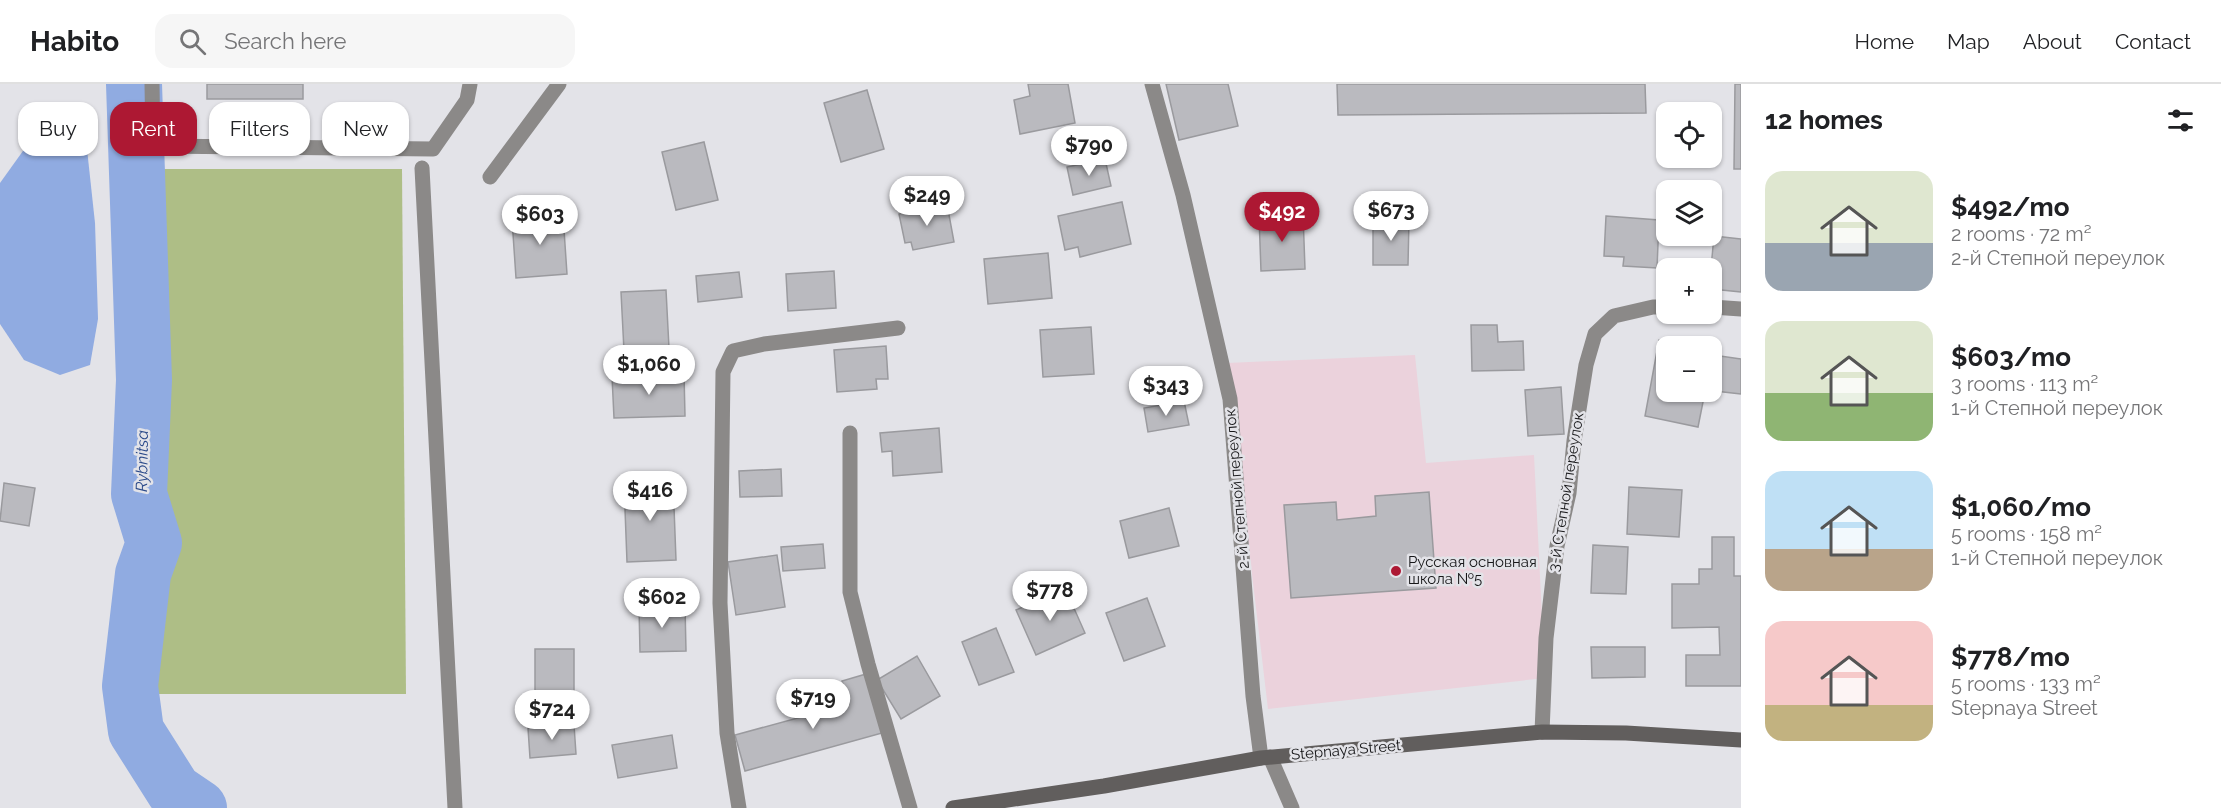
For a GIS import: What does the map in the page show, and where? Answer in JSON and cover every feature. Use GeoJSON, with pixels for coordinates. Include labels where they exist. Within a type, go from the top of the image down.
{"type":"FeatureCollection","features":[{"type":"Feature","properties":{"kind":"main road","name":"Stepnaya Street"},"geometry":{"type":"LineString","coordinates":[[953,808],[1104,786],[1265,758],[1542,732],[1626,733],[1741,740]]}},
{"type":"Feature","properties":{"kind":"street"},"geometry":{"type":"LineString","coordinates":[[152,84],[153,146],[433,149],[467,100],[470,84]]}},
{"type":"Feature","properties":{"kind":"street"},"geometry":{"type":"LineString","coordinates":[[490,177],[559,84]]}},
{"type":"Feature","properties":{"kind":"street","name":"2-й Степной переулок"},"geometry":{"type":"LineString","coordinates":[[1152,84],[1183,195],[1230,399],[1253,696],[1265,758],[1292,808]]}},
{"type":"Feature","properties":{"kind":"street"},"geometry":{"type":"LineString","coordinates":[[422,168],[455,808]]}},
{"type":"Feature","properties":{"kind":"street","name":"3-й Степной переулок"},"geometry":{"type":"LineString","coordinates":[[1542,732],[1546,639],[1556,558],[1569,493],[1574,441],[1589,355],[1596,334],[1614,316],[1656,307]]}},
{"type":"Feature","properties":{"kind":"street"},"geometry":{"type":"LineString","coordinates":[[1722,308],[1741,309]]}},
{"type":"Feature","properties":{"kind":"street"},"geometry":{"type":"LineString","coordinates":[[739,808],[727,733],[720,603],[723,372],[733,351],[764,344],[898,328]]}},
{"type":"Feature","properties":{"kind":"street"},"geometry":{"type":"LineString","coordinates":[[850,433],[850,592],[868,664],[910,808]]}},
{"type":"Feature","properties":{"kind":"shaded area","name":"Русская основная школа №5"},"geometry":{"type":"Polygon","coordinates":[[[1415,355],[1426,463],[1534,455],[1545,678],[1268,709],[1227,363],[1415,355]]]}},
{"type":"Feature","properties":{"kind":"green space"},"geometry":{"type":"Polygon","coordinates":[[[158,169],[402,169],[406,694],[158,694],[158,169]]]}},
{"type":"Feature","properties":{"kind":"water"},"geometry":{"type":"Polygon","coordinates":[[[19,156],[88,156],[95,223],[98,319],[90,365],[60,375],[24,360],[0,324],[0,183],[19,156]]]}},
{"type":"Feature","properties":{"kind":"building"},"geometry":{"type":"Polygon","coordinates":[[[207,84],[303,84],[303,99],[207,99],[207,84]]]}},
{"type":"Feature","properties":{"kind":"building"},"geometry":{"type":"Polygon","coordinates":[[[1028,84],[1068,84],[1075,123],[1020,134],[1014,100],[1030,96],[1028,84]]]}},
{"type":"Feature","properties":{"kind":"building"},"geometry":{"type":"Polygon","coordinates":[[[1166,84],[1228,84],[1238,126],[1179,140],[1166,84]]]}},
{"type":"Feature","properties":{"kind":"building"},"geometry":{"type":"Polygon","coordinates":[[[1337,84],[1645,84],[1646,113],[1338,115],[1337,84]]]}},
{"type":"Feature","properties":{"kind":"building"},"geometry":{"type":"Polygon","coordinates":[[[1735,84],[1741,84],[1741,169],[1734,169],[1735,84]]]}},
{"type":"Feature","properties":{"kind":"building"},"geometry":{"type":"Polygon","coordinates":[[[867,90],[884,149],[841,162],[824,103],[867,90]]]}},
{"type":"Feature","properties":{"kind":"building"},"geometry":{"type":"Polygon","coordinates":[[[704,142],[718,200],[676,210],[662,152],[704,142]]]}},
{"type":"Feature","properties":{"kind":"building"},"geometry":{"type":"Polygon","coordinates":[[[1105,159],[1111,186],[1073,195],[1067,167],[1105,159]]]}},
{"type":"Feature","properties":{"kind":"building"},"geometry":{"type":"Polygon","coordinates":[[[1122,202],[1131,244],[1080,257],[1078,247],[1065,250],[1058,216],[1122,202]]]}},
{"type":"Feature","properties":{"kind":"building"},"geometry":{"type":"Polygon","coordinates":[[[947,204],[954,242],[913,250],[911,242],[905,243],[899,214],[947,204]]]}},
{"type":"Feature","properties":{"kind":"building"},"geometry":{"type":"Polygon","coordinates":[[[1303,214],[1305,269],[1261,271],[1259,216],[1303,214]]]}},
{"type":"Feature","properties":{"kind":"building"},"geometry":{"type":"Polygon","coordinates":[[[563,215],[567,274],[516,278],[512,219],[563,215]]]}},
{"type":"Feature","properties":{"kind":"building"},"geometry":{"type":"Polygon","coordinates":[[[1606,216],[1656,220],[1656,246],[1658,246],[1656,268],[1623,266],[1624,257],[1604,256],[1606,216]]]}},
{"type":"Feature","properties":{"kind":"building"},"geometry":{"type":"Polygon","coordinates":[[[1373,220],[1409,220],[1408,265],[1373,265],[1373,220]]]}},
{"type":"Feature","properties":{"kind":"building"},"geometry":{"type":"Polygon","coordinates":[[[1722,237],[1741,239],[1741,292],[1722,290],[1722,258],[1712,258],[1713,246],[1722,246],[1722,237]]]}},
{"type":"Feature","properties":{"kind":"building"},"geometry":{"type":"Polygon","coordinates":[[[1048,253],[1052,298],[988,304],[984,259],[1048,253]]]}},
{"type":"Feature","properties":{"kind":"building"},"geometry":{"type":"Polygon","coordinates":[[[834,271],[836,308],[788,311],[786,274],[834,271]]]}},
{"type":"Feature","properties":{"kind":"building"},"geometry":{"type":"Polygon","coordinates":[[[739,272],[742,297],[698,302],[696,276],[739,272]]]}},
{"type":"Feature","properties":{"kind":"building"},"geometry":{"type":"Polygon","coordinates":[[[666,290],[669,348],[624,351],[621,292],[666,290]]]}},
{"type":"Feature","properties":{"kind":"building"},"geometry":{"type":"Polygon","coordinates":[[[1471,325],[1497,325],[1498,342],[1523,341],[1524,370],[1472,371],[1471,325]]]}},
{"type":"Feature","properties":{"kind":"building"},"geometry":{"type":"Polygon","coordinates":[[[1091,327],[1094,374],[1043,377],[1040,330],[1091,327]]]}},
{"type":"Feature","properties":{"kind":"building"},"geometry":{"type":"Polygon","coordinates":[[[886,346],[888,379],[876,379],[877,389],[837,392],[834,350],[886,346]]]}},
{"type":"Feature","properties":{"kind":"building"},"geometry":{"type":"Polygon","coordinates":[[[1656,356],[1656,402],[1703,402],[1698,427],[1645,416],[1656,356]]]}},
{"type":"Feature","properties":{"kind":"building"},"geometry":{"type":"Polygon","coordinates":[[[1722,356],[1741,359],[1741,394],[1722,392],[1722,356]]]}},
{"type":"Feature","properties":{"kind":"building"},"geometry":{"type":"Polygon","coordinates":[[[684,374],[685,416],[614,418],[612,376],[684,374]]]}},
{"type":"Feature","properties":{"kind":"building"},"geometry":{"type":"Polygon","coordinates":[[[1561,387],[1564,434],[1528,436],[1525,390],[1561,387]]]}},
{"type":"Feature","properties":{"kind":"building"},"geometry":{"type":"Polygon","coordinates":[[[1184,401],[1189,425],[1148,432],[1144,408],[1184,401]]]}},
{"type":"Feature","properties":{"kind":"building"},"geometry":{"type":"Polygon","coordinates":[[[939,428],[942,472],[893,476],[892,451],[882,452],[880,433],[939,428]]]}},
{"type":"Feature","properties":{"kind":"building"},"geometry":{"type":"Polygon","coordinates":[[[781,469],[782,496],[740,497],[739,471],[781,469]]]}},
{"type":"Feature","properties":{"kind":"building"},"geometry":{"type":"Polygon","coordinates":[[[673,481],[676,560],[627,562],[624,483],[673,481]]]}},
{"type":"Feature","properties":{"kind":"building"},"geometry":{"type":"Polygon","coordinates":[[[4,483],[35,488],[29,526],[0,521],[4,483]]]}},
{"type":"Feature","properties":{"kind":"building"},"geometry":{"type":"Polygon","coordinates":[[[1629,487],[1682,490],[1679,537],[1627,534],[1629,487]]]}},
{"type":"Feature","properties":{"kind":"building"},"geometry":{"type":"Polygon","coordinates":[[[1429,492],[1436,588],[1291,598],[1284,505],[1336,502],[1337,520],[1376,516],[1375,496],[1429,492]]]}},
{"type":"Feature","properties":{"kind":"building"},"geometry":{"type":"Polygon","coordinates":[[[1169,508],[1179,546],[1129,558],[1120,521],[1169,508]]]}},
{"type":"Feature","properties":{"kind":"building"},"geometry":{"type":"Polygon","coordinates":[[[1712,537],[1734,537],[1734,576],[1741,576],[1741,686],[1686,686],[1686,655],[1720,655],[1719,627],[1672,628],[1672,584],[1699,584],[1699,569],[1712,569],[1712,537]]]}},
{"type":"Feature","properties":{"kind":"building"},"geometry":{"type":"Polygon","coordinates":[[[823,544],[825,568],[783,571],[781,547],[823,544]]]}},
{"type":"Feature","properties":{"kind":"building"},"geometry":{"type":"Polygon","coordinates":[[[1593,545],[1628,547],[1626,594],[1591,593],[1593,545]]]}},
{"type":"Feature","properties":{"kind":"building"},"geometry":{"type":"Polygon","coordinates":[[[777,555],[785,607],[736,615],[728,562],[777,555]]]}},
{"type":"Feature","properties":{"kind":"building"},"geometry":{"type":"Polygon","coordinates":[[[1065,588],[1085,633],[1036,655],[1016,610],[1065,588]]]}},
{"type":"Feature","properties":{"kind":"building"},"geometry":{"type":"Polygon","coordinates":[[[1147,598],[1165,646],[1124,661],[1106,613],[1147,598]]]}},
{"type":"Feature","properties":{"kind":"building"},"geometry":{"type":"Polygon","coordinates":[[[685,606],[686,651],[640,652],[639,607],[685,606]]]}},
{"type":"Feature","properties":{"kind":"building"},"geometry":{"type":"Polygon","coordinates":[[[996,628],[1014,672],[979,685],[962,642],[996,628]]]}},
{"type":"Feature","properties":{"kind":"building"},"geometry":{"type":"Polygon","coordinates":[[[1591,647],[1645,647],[1645,677],[1592,678],[1591,647]]]}},
{"type":"Feature","properties":{"kind":"building"},"geometry":{"type":"Polygon","coordinates":[[[535,649],[574,649],[574,704],[535,704],[535,649]]]}},
{"type":"Feature","properties":{"kind":"building"},"geometry":{"type":"Polygon","coordinates":[[[917,656],[940,696],[901,719],[877,680],[917,656]]]}},
{"type":"Feature","properties":{"kind":"building"},"geometry":{"type":"Polygon","coordinates":[[[866,674],[882,733],[745,771],[735,735],[849,704],[842,681],[866,674]]]}},
{"type":"Feature","properties":{"kind":"building"},"geometry":{"type":"Polygon","coordinates":[[[574,725],[576,754],[530,758],[528,728],[574,725]]]}},
{"type":"Feature","properties":{"kind":"building"},"geometry":{"type":"Polygon","coordinates":[[[672,735],[677,768],[618,778],[612,745],[672,735]]]}},
{"type":"Feature","properties":{"kind":"waterway","name":"Rybnitsa"},"geometry":{"type":"LineString","coordinates":[[134,84],[144,380],[139,494],[154,543],[143,574],[130,686],[136,731],[174,791],[199,808]]}},
{"type":"Feature","properties":{"kind":"place","name":"Русская основная школа №5"},"geometry":{"type":"Point","coordinates":[1396,571]}}]}
